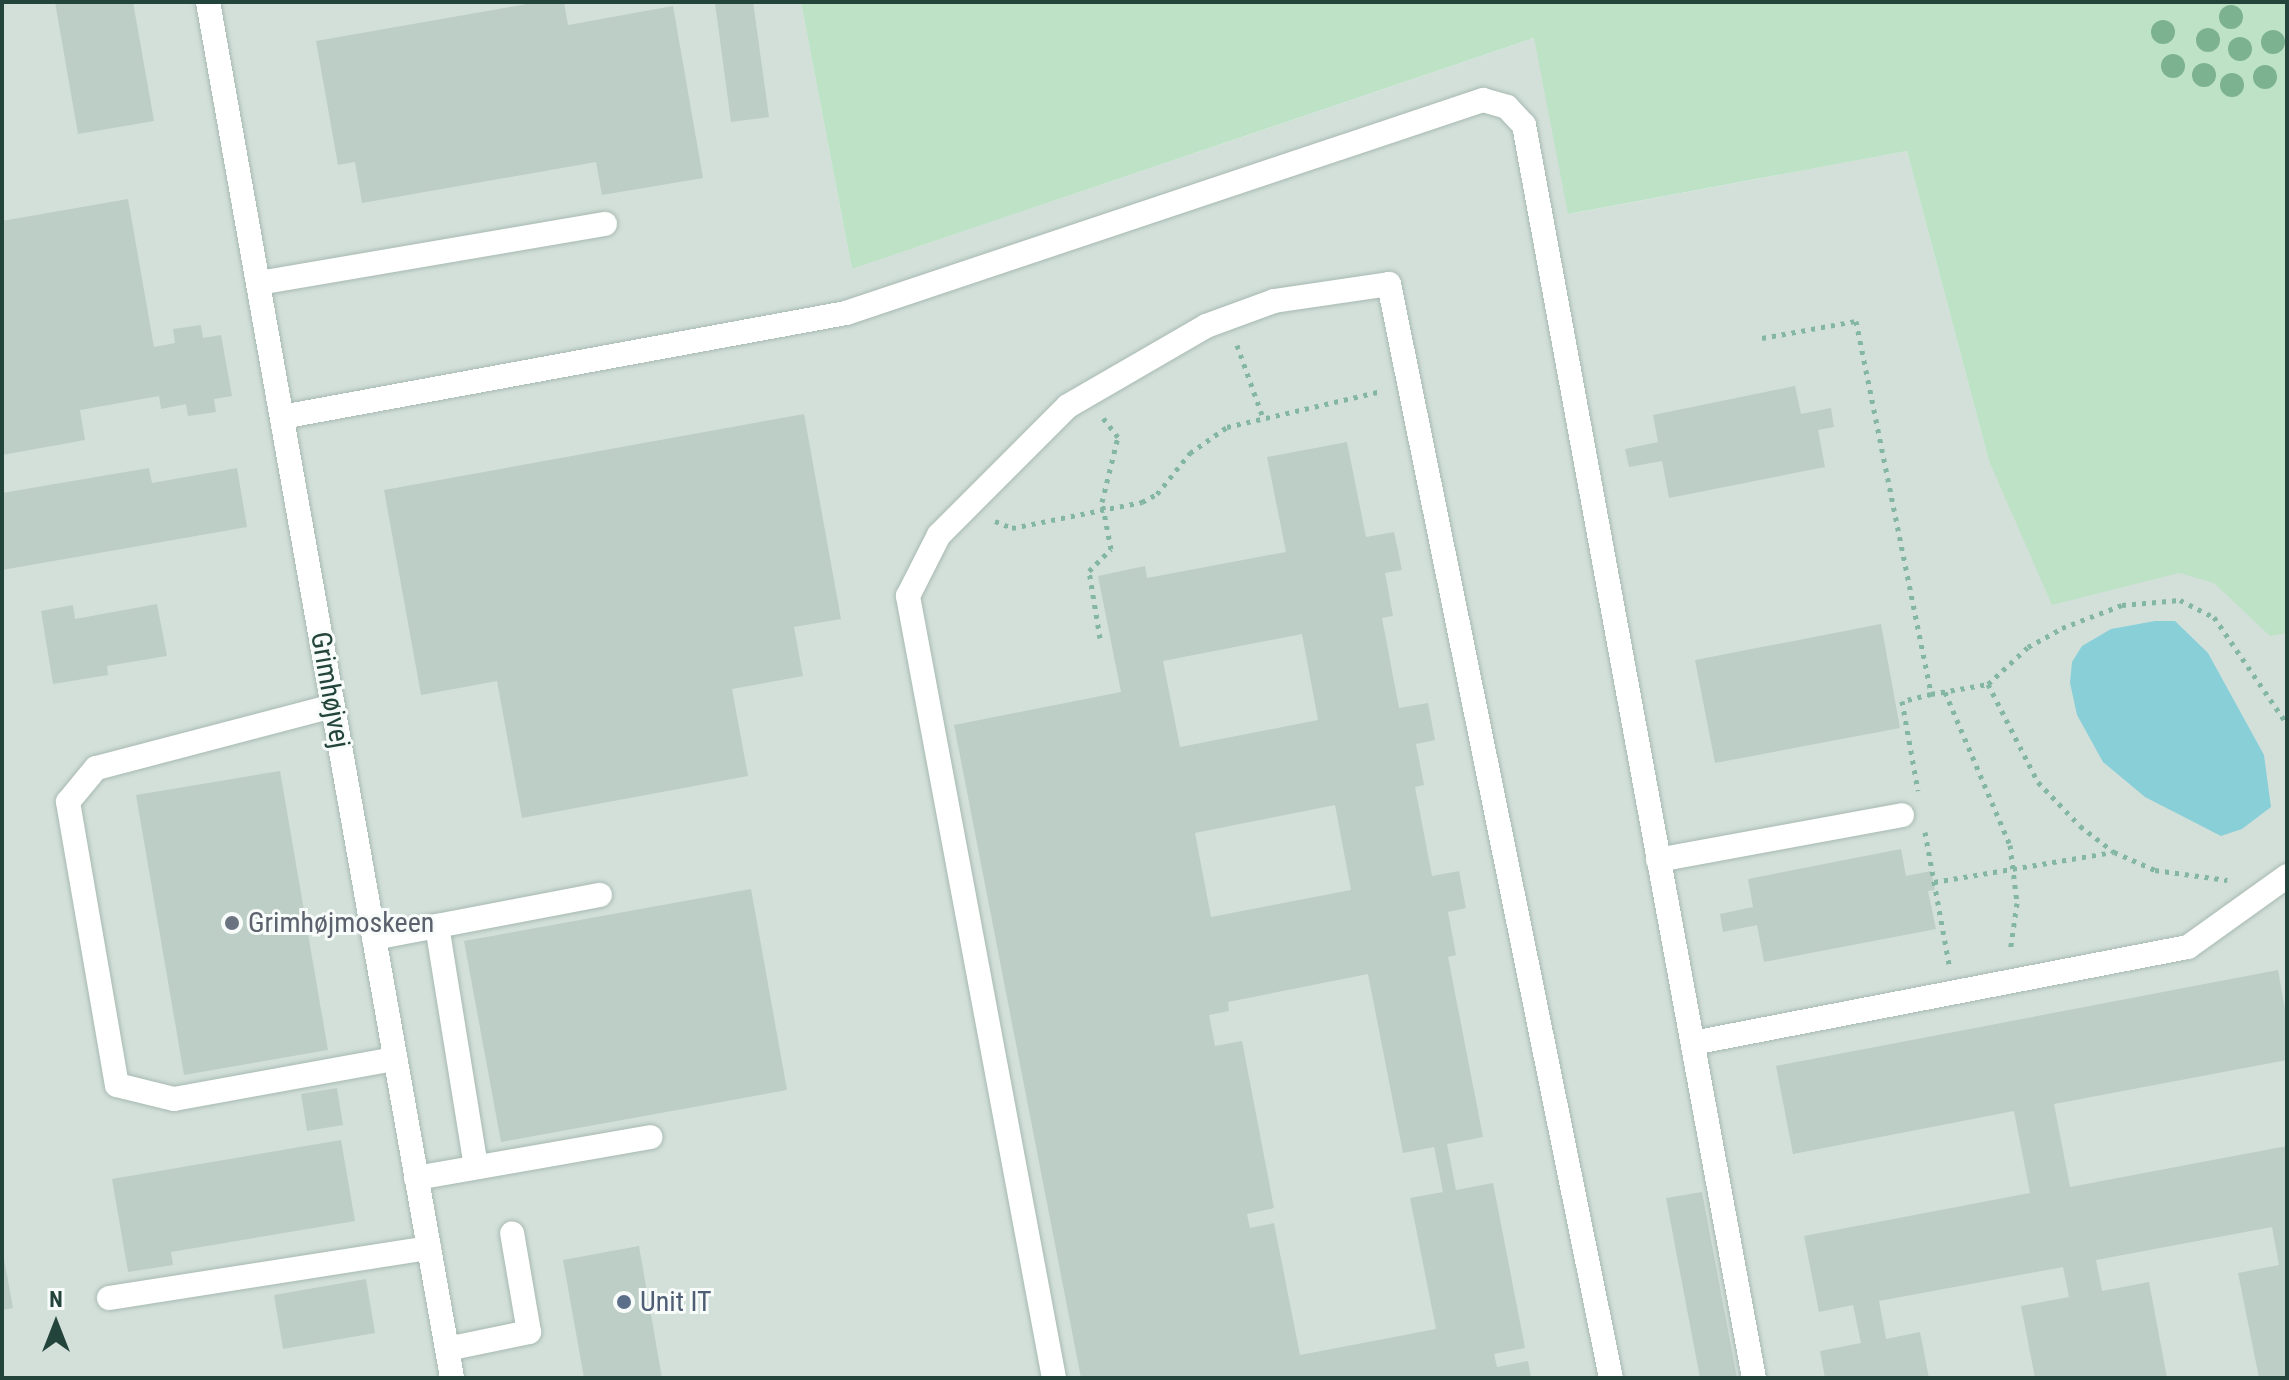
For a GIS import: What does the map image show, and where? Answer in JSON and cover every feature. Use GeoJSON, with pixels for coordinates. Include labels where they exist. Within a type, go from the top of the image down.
{"type":"FeatureCollection","features":[{"type":"Feature","properties":{"kind":"street","name":"Grimhøjvej"},"geometry":{"type":"LineString","coordinates":[[208,2],[452,1378]]}},
{"type":"Feature","properties":{"kind":"street"},"geometry":{"type":"LineString","coordinates":[[282,417],[846,313],[1483,100],[1507,107],[1524,125],[1754,1378]]}},
{"type":"Feature","properties":{"kind":"street"},"geometry":{"type":"LineString","coordinates":[[259,283],[605,224]]}},
{"type":"Feature","properties":{"kind":"street"},"geometry":{"type":"LineString","coordinates":[[1054,1378],[908,596],[939,535],[968,501],[1086,395],[1145,358],[1228,318],[1274,301],[1389,284],[1611,1378]]}},
{"type":"Feature","properties":{"kind":"street"},"geometry":{"type":"LineString","coordinates":[[333,706],[96,768],[68,802],[117,1085],[174,1099],[395,1059]]}},
{"type":"Feature","properties":{"kind":"street"},"geometry":{"type":"LineString","coordinates":[[1658,860],[1911,806]]}},
{"type":"Feature","properties":{"kind":"street"},"geometry":{"type":"LineString","coordinates":[[1693,1043],[2188,947],[2283,879]]}},
{"type":"Feature","properties":{"kind":"street"},"geometry":{"type":"LineString","coordinates":[[374,938],[600,895]]}},
{"type":"Feature","properties":{"kind":"street"},"geometry":{"type":"LineString","coordinates":[[437,926],[476,1167]]}},
{"type":"Feature","properties":{"kind":"street"},"geometry":{"type":"LineString","coordinates":[[416,1178],[650,1137]]}},
{"type":"Feature","properties":{"kind":"street"},"geometry":{"type":"LineString","coordinates":[[447,1349],[529,1332],[512,1233]]}},
{"type":"Feature","properties":{"kind":"street"},"geometry":{"type":"LineString","coordinates":[[109,1298],[429,1248]]}},
{"type":"Feature","properties":{"kind":"path"},"geometry":{"type":"LineString","coordinates":[[1228,318],[1262,415]]}},
{"type":"Feature","properties":{"kind":"path"},"geometry":{"type":"LineString","coordinates":[[1762,338],[1856,321],[1931,694]]}},
{"type":"Feature","properties":{"kind":"path"},"geometry":{"type":"LineString","coordinates":[[968,501],[1012,528],[1104,509],[1157,494],[1201,444],[1262,415],[1410,386]]}},
{"type":"Feature","properties":{"kind":"path"},"geometry":{"type":"LineString","coordinates":[[1086,395],[1118,437],[1104,509],[1111,549],[1089,571],[1100,638]]}},
{"type":"Feature","properties":{"kind":"path"},"geometry":{"type":"LineString","coordinates":[[1911,806],[1902,701],[1988,684],[2028,647],[2062,628],[2122,605],[2180,600],[2214,617],[2287,724]]}},
{"type":"Feature","properties":{"kind":"path"},"geometry":{"type":"LineString","coordinates":[[1988,684],[2038,782],[2057,806],[2114,852],[2185,878],[2283,879]]}},
{"type":"Feature","properties":{"kind":"path"},"geometry":{"type":"LineString","coordinates":[[1945,692],[2005,828],[2014,869],[2016,933],[2001,984]]}},
{"type":"Feature","properties":{"kind":"path"},"geometry":{"type":"LineString","coordinates":[[1924,826],[1954,993]]}},
{"type":"Feature","properties":{"kind":"path"},"geometry":{"type":"LineString","coordinates":[[1934,882],[2114,852]]}},
{"type":"Feature","properties":{"kind":"shaded area"},"geometry":{"type":"Polygon","coordinates":[[[2,2],[801,2],[852,269],[1535,38],[1569,214],[1907,151],[1989,461],[2287,387],[2287,1378],[2,1378],[2,2]]]}},
{"type":"Feature","properties":{"kind":"green space"},"geometry":{"type":"Polygon","coordinates":[[[801,2],[2287,2],[2287,633],[2270,636],[2214,583],[2179,573],[2052,605],[1989,461],[1907,151],[1568,214],[1534,38],[852,269],[801,2]]]}},
{"type":"Feature","properties":{"kind":"water"},"geometry":{"type":"Polygon","coordinates":[[[2155,621],[2175,621],[2208,653],[2264,755],[2271,807],[2242,829],[2221,836],[2145,797],[2103,762],[2077,715],[2070,683],[2072,662],[2082,646],[2111,629],[2155,621]]]}},
{"type":"Feature","properties":{"kind":"building"},"geometry":{"type":"Polygon","coordinates":[[[55,2],[133,2],[154,121],[78,134],[55,2]]]}},
{"type":"Feature","properties":{"kind":"building"},"geometry":{"type":"Polygon","coordinates":[[[538,2],[564,2],[568,25],[673,6],[703,178],[602,195],[596,162],[362,203],[355,162],[338,165],[316,41],[538,2]]]}},
{"type":"Feature","properties":{"kind":"building"},"geometry":{"type":"Polygon","coordinates":[[[753,2],[769,117],[731,122],[715,3],[753,2]]]}},
{"type":"Feature","properties":{"kind":"building"},"geometry":{"type":"Polygon","coordinates":[[[128,199],[154,347],[175,343],[173,329],[201,325],[203,338],[221,335],[232,396],[214,399],[216,412],[188,416],[186,404],[161,409],[159,396],[80,410],[85,440],[2,455],[2,221],[128,199]]]}},
{"type":"Feature","properties":{"kind":"building"},"geometry":{"type":"Polygon","coordinates":[[[1795,386],[1801,414],[1831,408],[1834,427],[1818,430],[1825,467],[1669,498],[1662,461],[1629,467],[1625,449],[1658,442],[1653,415],[1795,386]]]}},
{"type":"Feature","properties":{"kind":"building"},"geometry":{"type":"Polygon","coordinates":[[[804,414],[841,619],[794,627],[803,676],[732,689],[748,776],[522,818],[497,681],[421,695],[384,490],[804,414]]]}},
{"type":"Feature","properties":{"kind":"building"},"geometry":{"type":"Polygon","coordinates":[[[1347,442],[1366,537],[1394,532],[1402,570],[1385,573],[1393,616],[1382,618],[1399,708],[1428,703],[1435,740],[1416,744],[1424,785],[1415,787],[1432,876],[1459,871],[1466,908],[1448,912],[1456,955],[1448,957],[1483,1137],[1447,1144],[1456,1190],[1493,1183],[1525,1348],[1494,1354],[1497,1367],[1528,1361],[1531,1378],[1081,1378],[954,725],[1121,692],[1098,576],[1145,566],[1147,578],[1286,552],[1267,457],[1347,442]],[[1302,634],[1163,661],[1180,747],[1318,720],[1302,634]],[[1335,805],[1195,833],[1211,917],[1351,890],[1335,805]],[[1368,974],[1228,1002],[1229,1011],[1209,1015],[1215,1046],[1242,1041],[1274,1208],[1247,1214],[1250,1228],[1274,1223],[1300,1355],[1436,1329],[1410,1198],[1443,1192],[1434,1147],[1403,1153],[1368,974]]]}},
{"type":"Feature","properties":{"kind":"building"},"geometry":{"type":"Polygon","coordinates":[[[149,468],[152,483],[237,468],[247,527],[2,570],[2,493],[149,468]]]}},
{"type":"Feature","properties":{"kind":"building"},"geometry":{"type":"Polygon","coordinates":[[[157,604],[167,656],[107,666],[108,675],[53,684],[41,611],[73,605],[75,619],[157,604]]]}},
{"type":"Feature","properties":{"kind":"building"},"geometry":{"type":"Polygon","coordinates":[[[1881,624],[1900,728],[1715,763],[1695,660],[1881,624]]]}},
{"type":"Feature","properties":{"kind":"building","name":"Grimhøjmoskeen"},"geometry":{"type":"Polygon","coordinates":[[[280,771],[328,1050],[184,1075],[136,795],[280,771]]]}},
{"type":"Feature","properties":{"kind":"building"},"geometry":{"type":"Polygon","coordinates":[[[1901,849],[1906,876],[1931,871],[1935,890],[1928,891],[1936,929],[1764,962],[1757,925],[1723,932],[1720,914],[1753,907],[1748,879],[1901,849]]]}},
{"type":"Feature","properties":{"kind":"building"},"geometry":{"type":"Polygon","coordinates":[[[751,889],[787,1090],[501,1142],[464,941],[751,889]]]}},
{"type":"Feature","properties":{"kind":"building"},"geometry":{"type":"Polygon","coordinates":[[[2278,970],[2287,1020],[2287,1060],[2054,1104],[2070,1187],[2287,1146],[2287,1378],[2259,1378],[2238,1273],[2279,1265],[2272,1227],[2096,1260],[2102,1291],[2149,1282],[2167,1378],[2035,1378],[2021,1306],[2069,1297],[2063,1267],[1879,1301],[1886,1339],[1920,1332],[1929,1378],[1825,1378],[1820,1351],[1861,1343],[1853,1305],[1819,1312],[1804,1236],[2030,1193],[2014,1111],[1793,1154],[1776,1066],[2278,970]]]}},
{"type":"Feature","properties":{"kind":"building"},"geometry":{"type":"Polygon","coordinates":[[[337,1088],[343,1125],[307,1131],[301,1094],[337,1088]]]}},
{"type":"Feature","properties":{"kind":"building"},"geometry":{"type":"Polygon","coordinates":[[[341,1140],[355,1221],[171,1252],[173,1265],[128,1272],[112,1179],[341,1140]]]}},
{"type":"Feature","properties":{"kind":"building"},"geometry":{"type":"Polygon","coordinates":[[[1702,1192],[1737,1378],[1700,1378],[1666,1198],[1702,1192]]]}},
{"type":"Feature","properties":{"kind":"building"},"geometry":{"type":"Polygon","coordinates":[[[639,1246],[662,1378],[584,1378],[563,1260],[639,1246]]]}},
{"type":"Feature","properties":{"kind":"building"},"geometry":{"type":"Polygon","coordinates":[[[2,1248],[13,1308],[2,1310],[2,1248]]]}},
{"type":"Feature","properties":{"kind":"building"},"geometry":{"type":"Polygon","coordinates":[[[366,1279],[375,1333],[283,1349],[274,1295],[366,1279]]]}},
{"type":"Feature","properties":{"kind":"place","name":"Grimhøjmoskeen"},"geometry":{"type":"Point","coordinates":[232,923]}},
{"type":"Feature","properties":{"kind":"place","name":"Unit IT"},"geometry":{"type":"Point","coordinates":[624,1302]}}]}
